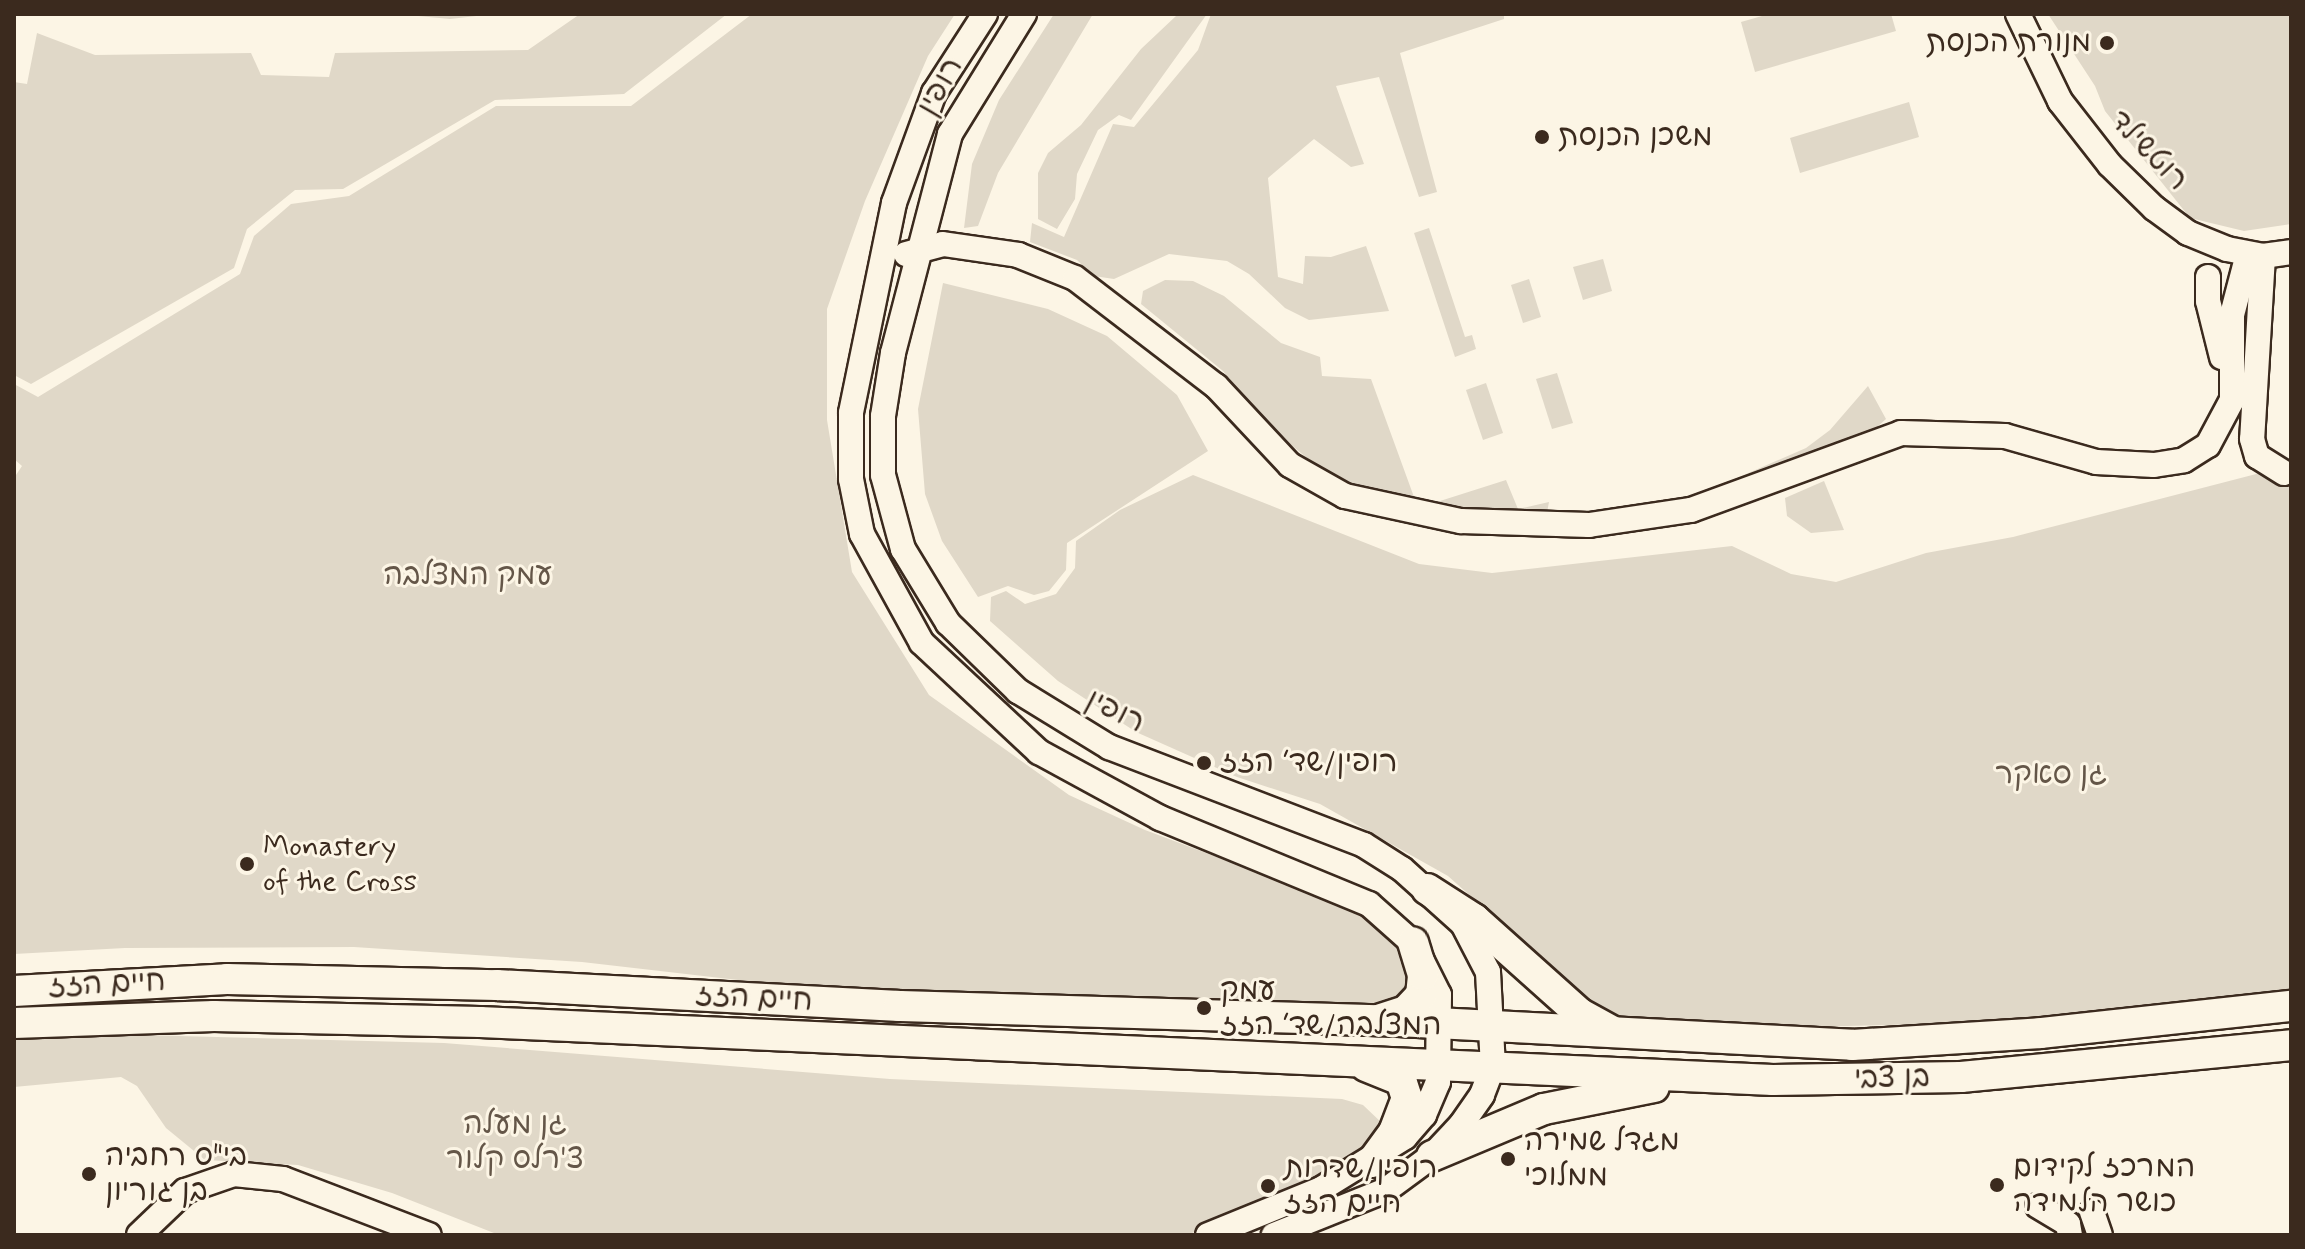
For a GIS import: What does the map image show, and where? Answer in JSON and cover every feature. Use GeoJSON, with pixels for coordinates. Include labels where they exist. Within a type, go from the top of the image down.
{"type":"FeatureCollection","features":[{"type":"Feature","properties":{"kind":"main road"},"geometry":{"type":"LineString","coordinates":[[1427,889],[1474,919],[1579,1013],[1622,1034]]}},
{"type":"Feature","properties":{"kind":"main road"},"geometry":{"type":"LineString","coordinates":[[1379,1020],[1406,1011],[1421,995],[1423,975],[1413,943]]}},
{"type":"Feature","properties":{"kind":"main road","name":"חיים הזז"},"geometry":{"type":"LineString","coordinates":[[14,991],[227,979],[465,984],[1181,1017],[1379,1020],[1494,1026]]}},
{"type":"Feature","properties":{"kind":"main road","name":"בן צבי"},"geometry":{"type":"LineString","coordinates":[[1494,1026],[1852,1045],[2041,1033],[2291,1006]]}},
{"type":"Feature","properties":{"kind":"main road","name":"חיים הזז"},"geometry":{"type":"LineString","coordinates":[[14,1023],[214,1016],[480,1022],[1493,1066]]}},
{"type":"Feature","properties":{"kind":"main road","name":"בן צבי"},"geometry":{"type":"LineString","coordinates":[[1493,1066],[1719,1076],[1961,1077],[2291,1045]]}},
{"type":"Feature","properties":{"kind":"main road"},"geometry":{"type":"LineString","coordinates":[[1345,1061],[1393,1074],[1405,1088],[1401,1121],[1372,1162]]}},
{"type":"Feature","properties":{"kind":"main road"},"geometry":{"type":"LineString","coordinates":[[1432,1156],[1544,1109],[1719,1076]]}},
{"type":"Feature","properties":{"kind":"street","name":"רופין"},"geometry":{"type":"LineString","coordinates":[[985,14],[921,121],[879,266],[851,413],[851,479],[862,534],[922,643],[996,716],[1069,771],[1160,818],[1345,891],[1387,916],[1413,943],[1432,975],[1443,1023],[1442,1063],[1424,1115],[1372,1162],[1321,1189],[1208,1235]]}},
{"type":"Feature","properties":{"kind":"street","name":"רופין"},"geometry":{"type":"LineString","coordinates":[[1024,14],[950,134],[887,383],[883,475],[903,549],[948,623],[1018,691],[1090,738],[1364,845],[1427,889],[1474,938],[1488,972],[1494,1026],[1493,1066],[1472,1109],[1432,1156],[1386,1190],[1274,1235]]}},
{"type":"Feature","properties":{"kind":"street","name":"רוטשילד"},"geometry":{"type":"LineString","coordinates":[[2018,14],[2060,101],[2110,165],[2188,233],[2255,255],[2291,252]]}},
{"type":"Feature","properties":{"kind":"street"},"geometry":{"type":"LineString","coordinates":[[879,266],[943,244],[1018,255],[1075,278],[1216,386],[1290,465],[1345,496],[1434,517],[1503,525],[1589,525],[1691,510],[1901,433],[1925,431],[2005,436],[2096,462],[2154,465],[2184,460],[2208,445],[2234,390],[2232,315],[2255,255]]}},
{"type":"Feature","properties":{"kind":"street"},"geometry":{"type":"LineString","coordinates":[[2255,255],[2252,439],[2257,456],[2284,473]]}},
{"type":"Feature","properties":{"kind":"street"},"geometry":{"type":"LineString","coordinates":[[2208,277],[2208,301],[2224,375],[2224,414]]}},
{"type":"Feature","properties":{"kind":"street"},"geometry":{"type":"LineString","coordinates":[[139,1235],[185,1191],[234,1174],[283,1179],[429,1235]]}},
{"type":"Feature","properties":{"kind":"street"},"geometry":{"type":"LineString","coordinates":[[2038,1206],[2068,1224],[2070,1235]]}},
{"type":"Feature","properties":{"kind":"green space"},"geometry":{"type":"Polygon","coordinates":[[[397,14],[494,14],[450,19],[397,14]]]}},
{"type":"Feature","properties":{"kind":"green space"},"geometry":{"type":"Polygon","coordinates":[[[580,14],[727,14],[624,94],[495,100],[343,189],[295,190],[247,229],[234,268],[31,384],[14,375],[14,82],[27,84],[37,33],[95,55],[251,53],[261,75],[329,77],[335,53],[528,50],[580,14]]]}},
{"type":"Feature","properties":{"kind":"green space","name":"עמק המצלבה"},"geometry":{"type":"Polygon","coordinates":[[[752,14],[955,14],[928,56],[865,201],[827,309],[827,420],[852,572],[929,695],[1069,795],[1145,830],[1366,913],[1407,951],[1409,987],[1402,995],[1370,1007],[979,1008],[582,962],[354,947],[125,948],[14,954],[14,478],[22,466],[14,459],[14,384],[38,397],[240,274],[254,236],[291,204],[349,196],[496,106],[631,106],[752,14]]]}},
{"type":"Feature","properties":{"kind":"green space"},"geometry":{"type":"Polygon","coordinates":[[[1054,14],[1093,14],[998,173],[978,226],[964,228],[972,164],[999,100],[1054,14]]]}},
{"type":"Feature","properties":{"kind":"green space"},"geometry":{"type":"Polygon","coordinates":[[[1207,14],[1131,120],[1119,115],[1098,130],[1077,174],[1075,199],[1057,229],[1038,219],[1038,173],[1048,153],[1081,125],[1141,49],[1176,16],[1207,14]]]}},
{"type":"Feature","properties":{"kind":"green space"},"geometry":{"type":"Polygon","coordinates":[[[1211,14],[1504,14],[1504,19],[1400,53],[1437,192],[1419,197],[1379,77],[1336,86],[1364,164],[1351,167],[1314,139],[1268,178],[1278,277],[1303,284],[1305,256],[1331,257],[1366,246],[1389,311],[1309,320],[1285,308],[1249,274],[1227,261],[1169,254],[1114,279],[1094,276],[1077,260],[1030,242],[1032,223],[1064,237],[1113,124],[1134,127],[1198,50],[1211,14]]]}},
{"type":"Feature","properties":{"kind":"green space"},"geometry":{"type":"Polygon","coordinates":[[[1769,14],[1891,14],[1896,31],[1755,72],[1741,22],[1769,14]]]}},
{"type":"Feature","properties":{"kind":"green space"},"geometry":{"type":"Polygon","coordinates":[[[2048,14],[2291,14],[2291,224],[2244,231],[2190,218],[2105,111],[2095,86],[2048,14]]]}},
{"type":"Feature","properties":{"kind":"green space"},"geometry":{"type":"Polygon","coordinates":[[[1909,102],[1919,137],[1800,173],[1790,138],[1909,102]]]}},
{"type":"Feature","properties":{"kind":"green space"},"geometry":{"type":"Polygon","coordinates":[[[1429,228],[1465,337],[1472,335],[1476,349],[1455,357],[1414,233],[1429,228]]]}},
{"type":"Feature","properties":{"kind":"green space"},"geometry":{"type":"Polygon","coordinates":[[[1603,259],[1612,291],[1583,300],[1573,267],[1603,259]]]}},
{"type":"Feature","properties":{"kind":"green space"},"geometry":{"type":"Polygon","coordinates":[[[1529,279],[1541,317],[1523,323],[1511,285],[1529,279]]]}},
{"type":"Feature","properties":{"kind":"green space"},"geometry":{"type":"Polygon","coordinates":[[[1165,280],[1193,281],[1224,296],[1281,343],[1320,357],[1322,376],[1371,379],[1418,508],[1506,480],[1518,509],[1549,502],[1546,518],[1392,508],[1328,475],[1269,427],[1223,371],[1141,304],[1143,291],[1165,280]]]}},
{"type":"Feature","properties":{"kind":"green space"},"geometry":{"type":"Polygon","coordinates":[[[943,283],[1048,309],[1107,336],[1177,395],[1208,451],[1067,543],[1066,570],[1049,591],[1034,595],[1008,586],[978,597],[942,541],[925,494],[918,409],[943,283]]]}},
{"type":"Feature","properties":{"kind":"green space"},"geometry":{"type":"Polygon","coordinates":[[[1557,373],[1573,423],[1552,429],[1536,379],[1557,373]]]}},
{"type":"Feature","properties":{"kind":"green space"},"geometry":{"type":"Polygon","coordinates":[[[1486,383],[1503,433],[1483,440],[1466,390],[1486,383]]]}},
{"type":"Feature","properties":{"kind":"green space"},"geometry":{"type":"Polygon","coordinates":[[[1868,386],[1886,419],[1869,434],[1751,486],[1737,478],[1806,448],[1830,430],[1868,386]]]}},
{"type":"Feature","properties":{"kind":"green space","name":"גן סאקר"},"geometry":{"type":"Polygon","coordinates":[[[2291,465],[2291,989],[2004,1022],[1690,1030],[1625,1024],[1568,983],[1448,876],[1320,804],[1237,777],[1136,732],[1058,681],[990,621],[991,597],[1006,591],[1025,604],[1056,594],[1075,568],[1076,541],[1120,510],[1193,475],[1419,564],[1492,573],[1732,546],[1791,574],[1836,582],[1926,553],[2013,537],[2291,465]]]}},
{"type":"Feature","properties":{"kind":"green space"},"geometry":{"type":"Polygon","coordinates":[[[1824,481],[1844,530],[1811,533],[1787,516],[1785,498],[1824,481]]]}},
{"type":"Feature","properties":{"kind":"green space","name":"גן מעלה צ'רלס קלור"},"geometry":{"type":"Polygon","coordinates":[[[63,1033],[444,1043],[890,1079],[1342,1099],[1363,1105],[1384,1125],[1380,1137],[1323,1181],[1187,1235],[499,1235],[392,1193],[298,1165],[205,1160],[166,1128],[137,1086],[121,1077],[14,1087],[14,1039],[63,1033]]]}},
{"type":"Feature","properties":{"kind":"place","name":"מנורת הכנסת"},"geometry":{"type":"Point","coordinates":[2107,43]}},
{"type":"Feature","properties":{"kind":"place","name":"משכן הכנסת"},"geometry":{"type":"Point","coordinates":[1542,137]}},
{"type":"Feature","properties":{"kind":"place","name":"רופין/שד׳ הזז"},"geometry":{"type":"Point","coordinates":[1204,763]}},
{"type":"Feature","properties":{"kind":"place","name":"Monastery of the Cross"},"geometry":{"type":"Point","coordinates":[247,864]}},
{"type":"Feature","properties":{"kind":"place","name":"עמק המצלבה/שד׳ הזז"},"geometry":{"type":"Point","coordinates":[1204,1008]}},
{"type":"Feature","properties":{"kind":"place","name":"מגדל שמירה ממלוכי"},"geometry":{"type":"Point","coordinates":[1508,1159]}},
{"type":"Feature","properties":{"kind":"place","name":"בי\"ס רחביה בן גוריון"},"geometry":{"type":"Point","coordinates":[89,1174]}},
{"type":"Feature","properties":{"kind":"place","name":"המרכז לקידום כושר הלמידה"},"geometry":{"type":"Point","coordinates":[1997,1185]}},
{"type":"Feature","properties":{"kind":"place","name":"רופין/שדרות חיים הזז"},"geometry":{"type":"Point","coordinates":[1268,1186]}}]}
